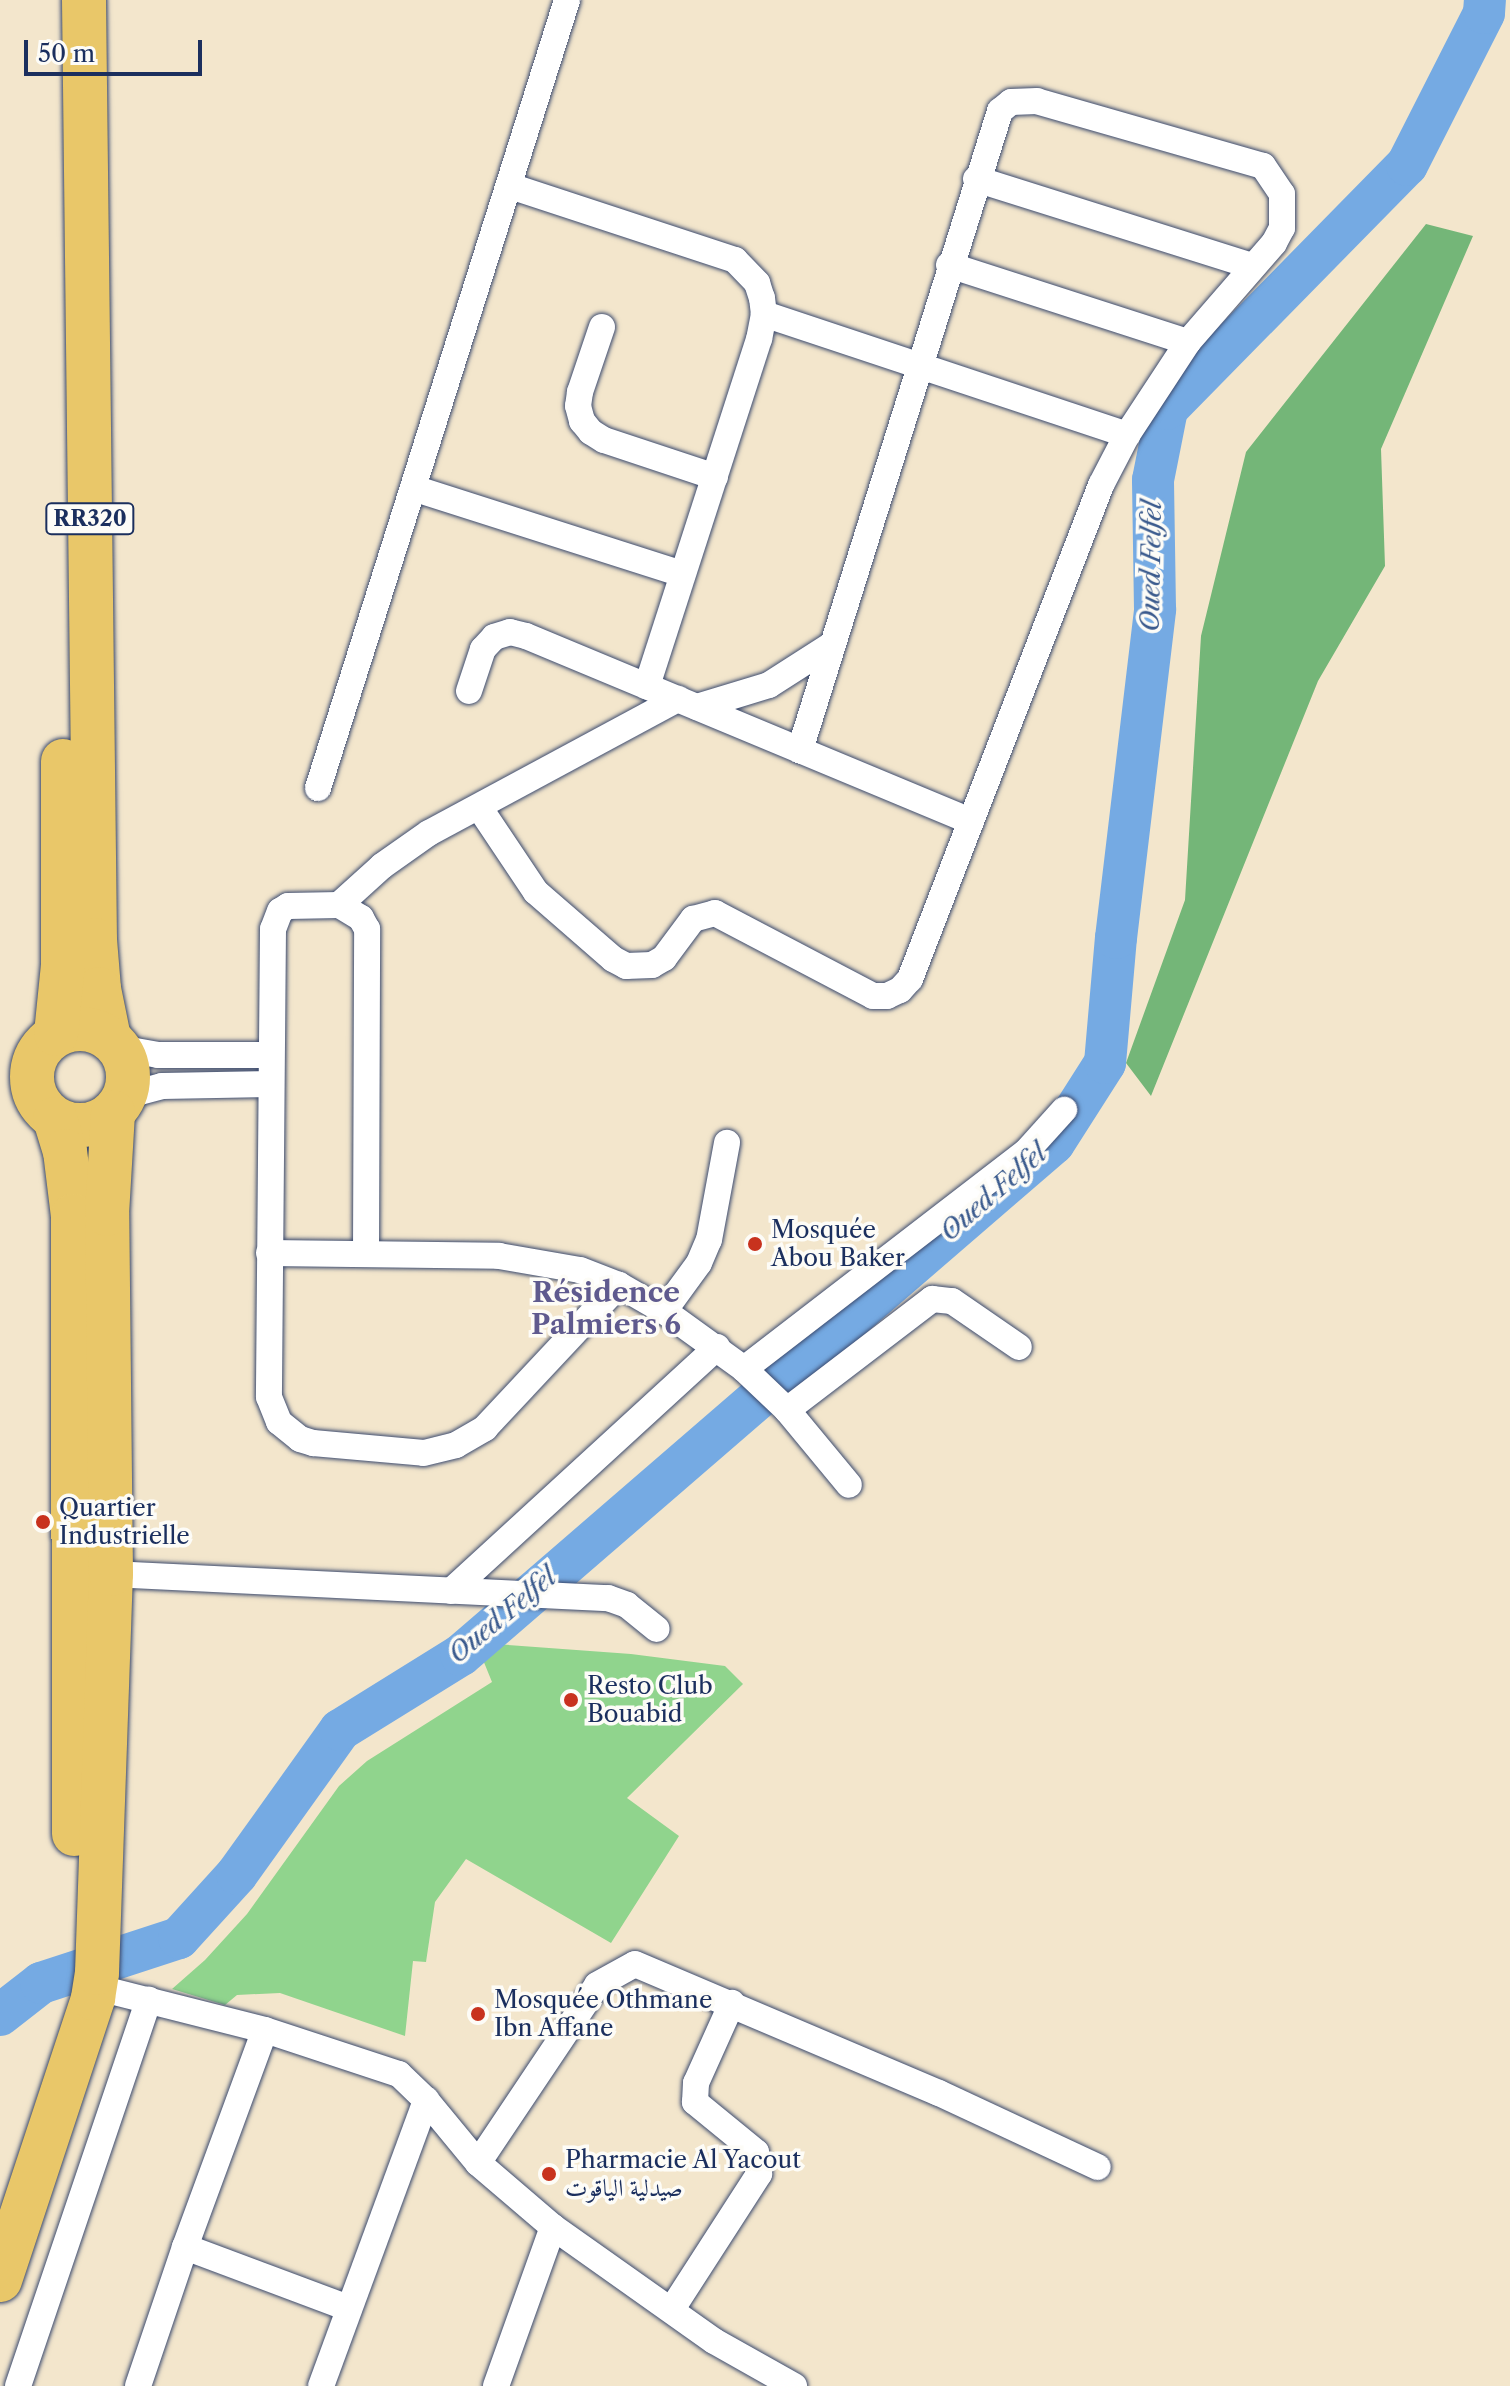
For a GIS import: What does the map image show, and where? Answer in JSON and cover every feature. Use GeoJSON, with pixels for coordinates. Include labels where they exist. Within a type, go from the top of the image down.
{"type":"FeatureCollection","features":[{"type":"Feature","properties":{"kind":"highway","name":"RR320"},"geometry":{"type":"LineString","coordinates":[[0,2230],[86,1972],[73,1216],[67,1161],[55,1119],[37,1101],[31,1077],[36,1054],[56,1034],[63,965],[58,0]]}},
{"type":"Feature","properties":{"kind":"highway","name":"RR320"},"geometry":{"type":"LineString","coordinates":[[0,2280],[86,1972],[111,1574],[107,1214],[119,1104],[127,1071],[114,1043],[99,989],[95,940],[84,0]]}},
{"type":"Feature","properties":{"kind":"highway"},"geometry":{"type":"LineString","coordinates":[[56,1034],[83,1028],[114,1043]]}},
{"type":"Feature","properties":{"kind":"highway"},"geometry":{"type":"LineString","coordinates":[[55,1119],[86,1125],[119,1104]]}},
{"type":"Feature","properties":{"kind":"street"},"geometry":{"type":"LineString","coordinates":[[318,788],[567,0]]}},
{"type":"Feature","properties":{"kind":"street"},"geometry":{"type":"LineString","coordinates":[[479,807],[536,892],[626,966],[652,965],[664,958],[693,919],[715,913],[873,996],[887,996],[900,990],[910,979],[1101,485],[1127,435],[1188,342],[1274,243],[1284,211],[1275,178],[1263,166],[1024,99],[1011,102],[1000,111],[949,265],[800,750]]}},
{"type":"Feature","properties":{"kind":"street"},"geometry":{"type":"LineString","coordinates":[[976,179],[1252,266]]}},
{"type":"Feature","properties":{"kind":"street"},"geometry":{"type":"LineString","coordinates":[[510,186],[735,260],[757,283],[764,314],[647,686]]}},
{"type":"Feature","properties":{"kind":"street"},"geometry":{"type":"LineString","coordinates":[[949,265],[1188,342]]}},
{"type":"Feature","properties":{"kind":"street"},"geometry":{"type":"LineString","coordinates":[[764,314],[1127,435]]}},
{"type":"Feature","properties":{"kind":"street"},"geometry":{"type":"LineString","coordinates":[[602,327],[580,392],[578,406],[582,421],[591,432],[604,440],[715,477]]}},
{"type":"Feature","properties":{"kind":"street"},"geometry":{"type":"LineString","coordinates":[[413,488],[683,574]]}},
{"type":"Feature","properties":{"kind":"street"},"geometry":{"type":"LineString","coordinates":[[469,691],[483,649],[494,637],[510,632],[971,821]]}},
{"type":"Feature","properties":{"kind":"street"},"geometry":{"type":"LineString","coordinates":[[339,905],[403,850],[479,807],[687,703],[769,685],[833,644]]}},
{"type":"Feature","properties":{"kind":"street"},"geometry":{"type":"LineString","coordinates":[[366,1254],[367,929],[352,909],[339,905],[288,906],[275,919],[271,1055],[269,1397],[279,1422],[300,1439],[313,1443],[424,1453],[472,1437],[485,1428],[619,1285]]}},
{"type":"Feature","properties":{"kind":"street"},"geometry":{"type":"LineString","coordinates":[[114,1043],[158,1055],[271,1055]]}},
{"type":"Feature","properties":{"kind":"street"},"geometry":{"type":"LineString","coordinates":[[119,1104],[162,1086],[271,1084]]}},
{"type":"Feature","properties":{"kind":"street"},"geometry":{"type":"LineString","coordinates":[[749,1374],[1026,1152],[1064,1110]]}},
{"type":"Feature","properties":{"kind":"street"},"geometry":{"type":"LineString","coordinates":[[664,1311],[699,1263],[709,1240],[727,1143]]}},
{"type":"Feature","properties":{"kind":"street"},"geometry":{"type":"LineString","coordinates":[[269,1253],[499,1256],[580,1270],[619,1285],[717,1347],[749,1374],[781,1405],[849,1485]]}},
{"type":"Feature","properties":{"kind":"street"},"geometry":{"type":"LineString","coordinates":[[781,1405],[932,1299],[952,1301],[1019,1347]]}},
{"type":"Feature","properties":{"kind":"street"},"geometry":{"type":"LineString","coordinates":[[462,1591],[717,1347]]}},
{"type":"Feature","properties":{"kind":"street"},"geometry":{"type":"LineString","coordinates":[[111,1574],[600,1598],[627,1605],[657,1629]]}},
{"type":"Feature","properties":{"kind":"street"},"geometry":{"type":"LineString","coordinates":[[478,2163],[597,1985],[635,1964],[732,2003],[1078,2155],[1098,2167]]}},
{"type":"Feature","properties":{"kind":"street"},"geometry":{"type":"LineString","coordinates":[[86,1972],[149,2000],[265,2030],[399,2074],[426,2100],[478,2163],[553,2227],[714,2341],[794,2386]]}},
{"type":"Feature","properties":{"kind":"street"},"geometry":{"type":"LineString","coordinates":[[18,2386],[149,2000]]}},
{"type":"Feature","properties":{"kind":"street"},"geometry":{"type":"LineString","coordinates":[[672,2309],[759,2174],[756,2152],[695,2102],[696,2083],[732,2003]]}},
{"type":"Feature","properties":{"kind":"street"},"geometry":{"type":"LineString","coordinates":[[138,2386],[185,2247],[265,2030]]}},
{"type":"Feature","properties":{"kind":"street"},"geometry":{"type":"LineString","coordinates":[[321,2386],[426,2100]]}},
{"type":"Feature","properties":{"kind":"street"},"geometry":{"type":"LineString","coordinates":[[496,2386],[553,2227]]}},
{"type":"Feature","properties":{"kind":"street"},"geometry":{"type":"LineString","coordinates":[[185,2247],[348,2308]]}},
{"type":"Feature","properties":{"kind":"green space"},"geometry":{"type":"Polygon","coordinates":[[[1426,224],[1473,236],[1381,449],[1385,566],[1318,681],[1151,1096],[1126,1063],[1185,900],[1201,636],[1246,452],[1426,224]]]}},
{"type":"Feature","properties":{"kind":"green space"},"geometry":{"type":"Polygon","coordinates":[[[482,1643],[631,1654],[725,1666],[743,1684],[627,1798],[679,1836],[611,1943],[466,1859],[435,1902],[426,1962],[413,1961],[405,2036],[280,1993],[237,1995],[225,2005],[172,1989],[205,1960],[247,1914],[339,1786],[367,1761],[492,1682],[481,1655],[482,1643]]]}},
{"type":"Feature","properties":{"kind":"waterway","name":"Oued Felfel"},"geometry":{"type":"LineString","coordinates":[[0,2015],[41,1983],[179,1938],[237,1874],[340,1730],[461,1655],[1054,1143],[1105,1063],[1116,938],[1155,609],[1153,480],[1167,409],[1407,165],[1484,13],[1485,0]]}},
{"type":"Feature","properties":{"kind":"place","name":"Mosquée Abou Baker"},"geometry":{"type":"Point","coordinates":[755,1244]}},
{"type":"Feature","properties":{"kind":"place","name":"Quartier Industrielle"},"geometry":{"type":"Point","coordinates":[43,1522]}},
{"type":"Feature","properties":{"kind":"place","name":"Resto Club Bouabid"},"geometry":{"type":"Point","coordinates":[571,1700]}},
{"type":"Feature","properties":{"kind":"place","name":"Mosquée Othmane Ibn Affane"},"geometry":{"type":"Point","coordinates":[478,2014]}},
{"type":"Feature","properties":{"kind":"place","name":"Pharmacie Al Yacout صيدلية الياقوت"},"geometry":{"type":"Point","coordinates":[549,2174]}},
{"type":"Feature","properties":{"kind":"district","name":"Résidence Palmiers 6"},"geometry":{"type":"Point","coordinates":[606,1308]}}]}
